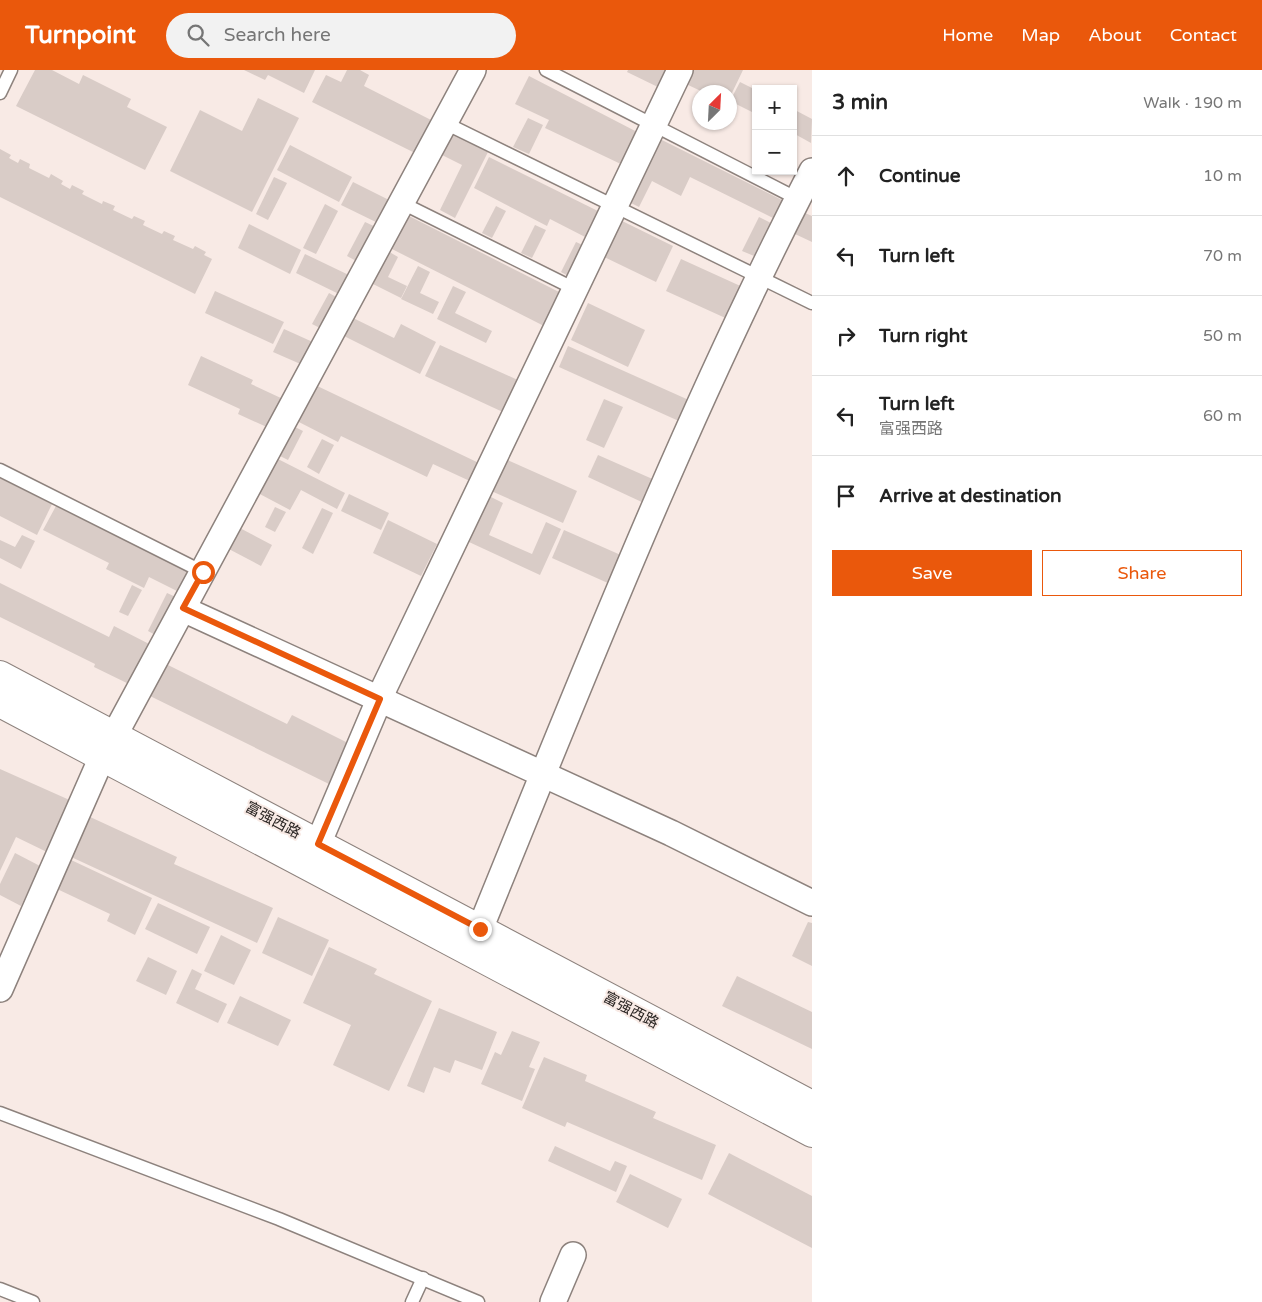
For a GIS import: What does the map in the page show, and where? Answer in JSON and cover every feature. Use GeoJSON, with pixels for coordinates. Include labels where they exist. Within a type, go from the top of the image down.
{"type":"FeatureCollection","features":[{"type":"Feature","properties":{"kind":"main road","name":"富强西路"},"geometry":{"type":"LineString","coordinates":[[0,675],[108,746],[812,1133]]}},
{"type":"Feature","properties":{"kind":"main road","name":"富强西路"},"geometry":{"type":"LineString","coordinates":[[0,703],[108,746],[318,844],[812,1105]]}},
{"type":"Feature","properties":{"kind":"street"},"geometry":{"type":"LineString","coordinates":[[1,983],[108,746],[473,70]]}},
{"type":"Feature","properties":{"kind":"street"},"geometry":{"type":"LineString","coordinates":[[318,844],[380,699],[680,70]]}},
{"type":"Feature","properties":{"kind":"street"},"geometry":{"type":"LineString","coordinates":[[480,929],[629,562],[759,276],[812,170]]}},
{"type":"Feature","properties":{"kind":"street"},"geometry":{"type":"LineString","coordinates":[[183,608],[671,833],[812,903]]}},
{"type":"Feature","properties":{"kind":"street"},"geometry":{"type":"LineString","coordinates":[[553,1302],[573,1255]]}},
{"type":"Feature","properties":{"kind":"lane"},"geometry":{"type":"LineString","coordinates":[[0,93],[11,70]]}},
{"type":"Feature","properties":{"kind":"lane"},"geometry":{"type":"LineString","coordinates":[[546,70],[798,198]]}},
{"type":"Feature","properties":{"kind":"lane"},"geometry":{"type":"LineString","coordinates":[[445,123],[812,303]]}},
{"type":"Feature","properties":{"kind":"lane"},"geometry":{"type":"LineString","coordinates":[[402,202],[575,289]]}},
{"type":"Feature","properties":{"kind":"lane"},"geometry":{"type":"LineString","coordinates":[[0,470],[203,572]]}},
{"type":"Feature","properties":{"kind":"lane"},"geometry":{"type":"LineString","coordinates":[[0,1113],[279,1218],[478,1302]]}},
{"type":"Feature","properties":{"kind":"lane"},"geometry":{"type":"LineString","coordinates":[[412,1302],[423,1278]]}},
{"type":"Feature","properties":{"kind":"lane"},"geometry":{"type":"LineString","coordinates":[[0,1289],[33,1302]]}},
{"type":"Feature","properties":{"kind":"building"},"geometry":{"type":"Polygon","coordinates":[[[35,70],[52,70],[79,84],[83,75],[131,99],[127,107],[167,127],[145,170],[16,106],[35,70]]]}},
{"type":"Feature","properties":{"kind":"building"},"geometry":{"type":"Polygon","coordinates":[[[244,70],[315,70],[304,93],[268,75],[265,80],[244,70]]]}},
{"type":"Feature","properties":{"kind":"building"},"geometry":{"type":"Polygon","coordinates":[[[347,70],[360,70],[369,75],[364,86],[435,122],[419,155],[312,102],[326,75],[341,82],[347,70]]]}},
{"type":"Feature","properties":{"kind":"building"},"geometry":{"type":"Polygon","coordinates":[[[628,70],[671,70],[662,89],[627,72],[628,70]]]}},
{"type":"Feature","properties":{"kind":"building"},"geometry":{"type":"Polygon","coordinates":[[[693,70],[743,70],[736,85],[692,85],[692,87],[686,84],[693,70]]]}},
{"type":"Feature","properties":{"kind":"building"},"geometry":{"type":"Polygon","coordinates":[[[529,76],[641,134],[625,166],[545,128],[549,120],[515,104],[529,76]]]}},
{"type":"Feature","properties":{"kind":"building"},"geometry":{"type":"Polygon","coordinates":[[[740,82],[752,88],[752,112],[737,104],[737,88],[740,82]]]}},
{"type":"Feature","properties":{"kind":"building"},"geometry":{"type":"Polygon","coordinates":[[[258,98],[299,118],[252,212],[170,171],[200,110],[242,131],[258,98]]]}},
{"type":"Feature","properties":{"kind":"building"},"geometry":{"type":"Polygon","coordinates":[[[797,111],[812,119],[811,143],[797,135],[797,111]]]}},
{"type":"Feature","properties":{"kind":"building"},"geometry":{"type":"Polygon","coordinates":[[[528,118],[543,125],[529,154],[513,147],[528,118]]]}},
{"type":"Feature","properties":{"kind":"building"},"geometry":{"type":"Polygon","coordinates":[[[448,132],[488,152],[455,218],[440,210],[462,165],[438,153],[448,132]]]}},
{"type":"Feature","properties":{"kind":"building"},"geometry":{"type":"Polygon","coordinates":[[[658,138],[784,201],[775,219],[690,177],[681,196],[652,181],[639,207],[627,201],[658,138]]]}},
{"type":"Feature","properties":{"kind":"building"},"geometry":{"type":"Polygon","coordinates":[[[290,145],[352,177],[339,202],[277,170],[290,145]]]}},
{"type":"Feature","properties":{"kind":"building"},"geometry":{"type":"Polygon","coordinates":[[[0,149],[11,155],[9,158],[18,163],[20,159],[30,164],[29,168],[49,178],[51,174],[63,181],[61,184],[70,189],[72,185],[84,191],[82,194],[102,204],[103,201],[115,206],[113,210],[132,219],[134,216],[145,221],[143,225],[162,234],[164,231],[175,236],[173,240],[193,249],[195,246],[206,252],[204,255],[212,259],[195,294],[0,197],[0,149]]]}},
{"type":"Feature","properties":{"kind":"building"},"geometry":{"type":"Polygon","coordinates":[[[489,157],[604,214],[591,240],[550,219],[547,226],[474,188],[489,157]]]}},
{"type":"Feature","properties":{"kind":"building"},"geometry":{"type":"Polygon","coordinates":[[[274,177],[287,183],[268,220],[256,214],[274,177]]]}},
{"type":"Feature","properties":{"kind":"building"},"geometry":{"type":"Polygon","coordinates":[[[353,182],[393,202],[382,225],[341,205],[353,182]]]}},
{"type":"Feature","properties":{"kind":"building"},"geometry":{"type":"Polygon","coordinates":[[[325,204],[338,211],[316,254],[303,248],[325,204]]]}},
{"type":"Feature","properties":{"kind":"building"},"geometry":{"type":"Polygon","coordinates":[[[496,206],[506,211],[492,238],[482,233],[496,206]]]}},
{"type":"Feature","properties":{"kind":"building"},"geometry":{"type":"Polygon","coordinates":[[[805,213],[812,216],[812,242],[795,234],[805,213]]]}},
{"type":"Feature","properties":{"kind":"building"},"geometry":{"type":"Polygon","coordinates":[[[405,214],[561,293],[544,326],[388,247],[405,214]]]}},
{"type":"Feature","properties":{"kind":"building"},"geometry":{"type":"Polygon","coordinates":[[[759,217],[775,225],[759,258],[742,251],[759,217]]]}},
{"type":"Feature","properties":{"kind":"building"},"geometry":{"type":"Polygon","coordinates":[[[616,218],[673,246],[656,282],[598,254],[616,218]]]}},
{"type":"Feature","properties":{"kind":"building"},"geometry":{"type":"Polygon","coordinates":[[[365,222],[378,228],[360,263],[347,256],[365,222]]]}},
{"type":"Feature","properties":{"kind":"building"},"geometry":{"type":"Polygon","coordinates":[[[249,224],[301,250],[290,274],[238,248],[249,224]]]}},
{"type":"Feature","properties":{"kind":"building"},"geometry":{"type":"Polygon","coordinates":[[[535,225],[546,230],[532,258],[521,253],[535,225]]]}},
{"type":"Feature","properties":{"kind":"building"},"geometry":{"type":"Polygon","coordinates":[[[576,242],[587,247],[572,278],[561,272],[576,242]]]}},
{"type":"Feature","properties":{"kind":"building"},"geometry":{"type":"Polygon","coordinates":[[[386,250],[398,257],[388,277],[407,286],[401,298],[369,282],[386,250]]]}},
{"type":"Feature","properties":{"kind":"building"},"geometry":{"type":"Polygon","coordinates":[[[305,254],[353,277],[343,296],[296,273],[305,254]]]}},
{"type":"Feature","properties":{"kind":"building"},"geometry":{"type":"Polygon","coordinates":[[[681,259],[747,289],[732,321],[666,291],[681,259]]]}},
{"type":"Feature","properties":{"kind":"building"},"geometry":{"type":"Polygon","coordinates":[[[418,266],[430,272],[420,293],[439,302],[433,314],[401,299],[418,266]]]}},
{"type":"Feature","properties":{"kind":"building"},"geometry":{"type":"Polygon","coordinates":[[[453,286],[466,292],[455,313],[492,331],[486,343],[437,319],[453,286]]]}},
{"type":"Feature","properties":{"kind":"building"},"geometry":{"type":"Polygon","coordinates":[[[215,291],[284,322],[273,344],[205,313],[215,291]]]}},
{"type":"Feature","properties":{"kind":"building"},"geometry":{"type":"Polygon","coordinates":[[[329,293],[340,299],[324,330],[312,324],[329,293]]]}},
{"type":"Feature","properties":{"kind":"building"},"geometry":{"type":"Polygon","coordinates":[[[588,303],[645,330],[628,367],[571,340],[588,303]]]}},
{"type":"Feature","properties":{"kind":"building"},"geometry":{"type":"Polygon","coordinates":[[[351,317],[394,338],[401,324],[436,342],[420,374],[342,335],[351,317]]]}},
{"type":"Feature","properties":{"kind":"building"},"geometry":{"type":"Polygon","coordinates":[[[284,329],[315,343],[305,366],[273,352],[284,329]]]}},
{"type":"Feature","properties":{"kind":"building"},"geometry":{"type":"Polygon","coordinates":[[[440,345],[520,381],[505,413],[425,376],[440,345]]]}},
{"type":"Feature","properties":{"kind":"building"},"geometry":{"type":"Polygon","coordinates":[[[568,346],[691,401],[681,422],[559,367],[568,346]]]}},
{"type":"Feature","properties":{"kind":"building"},"geometry":{"type":"Polygon","coordinates":[[[201,356],[253,380],[251,384],[283,399],[269,428],[238,414],[240,409],[188,385],[201,356]]]}},
{"type":"Feature","properties":{"kind":"building"},"geometry":{"type":"Polygon","coordinates":[[[311,383],[481,464],[472,482],[433,464],[427,477],[341,436],[338,442],[293,419],[311,383]]]}},
{"type":"Feature","properties":{"kind":"building"},"geometry":{"type":"Polygon","coordinates":[[[604,399],[623,407],[604,448],[586,440],[604,399]]]}},
{"type":"Feature","properties":{"kind":"building"},"geometry":{"type":"Polygon","coordinates":[[[291,425],[303,431],[288,460],[276,454],[291,425]]]}},
{"type":"Feature","properties":{"kind":"building"},"geometry":{"type":"Polygon","coordinates":[[[322,439],[334,445],[319,474],[307,467],[322,439]]]}},
{"type":"Feature","properties":{"kind":"building"},"geometry":{"type":"Polygon","coordinates":[[[598,455],[657,481],[646,504],[588,477],[598,455]]]}},
{"type":"Feature","properties":{"kind":"building"},"geometry":{"type":"Polygon","coordinates":[[[274,457],[345,493],[337,509],[301,490],[290,510],[256,492],[274,457]]]}},
{"type":"Feature","properties":{"kind":"building"},"geometry":{"type":"Polygon","coordinates":[[[503,458],[577,491],[563,523],[489,490],[503,458]]]}},
{"type":"Feature","properties":{"kind":"building"},"geometry":{"type":"Polygon","coordinates":[[[0,478],[52,504],[37,535],[0,516],[0,478]]]}},
{"type":"Feature","properties":{"kind":"building"},"geometry":{"type":"Polygon","coordinates":[[[349,494],[389,513],[381,530],[341,511],[349,494]]]}},
{"type":"Feature","properties":{"kind":"building"},"geometry":{"type":"Polygon","coordinates":[[[489,496],[503,503],[489,535],[532,554],[546,522],[561,529],[540,575],[469,542],[489,496]]]}},
{"type":"Feature","properties":{"kind":"building"},"geometry":{"type":"Polygon","coordinates":[[[56,506],[193,574],[183,594],[149,577],[144,588],[106,569],[109,563],[43,530],[56,506]]]}},
{"type":"Feature","properties":{"kind":"building"},"geometry":{"type":"Polygon","coordinates":[[[275,507],[286,512],[275,532],[265,527],[275,507]]]}},
{"type":"Feature","properties":{"kind":"building"},"geometry":{"type":"Polygon","coordinates":[[[322,508],[333,513],[313,554],[302,548],[322,508]]]}},
{"type":"Feature","properties":{"kind":"building"},"geometry":{"type":"Polygon","coordinates":[[[388,520],[437,544],[421,576],[373,553],[388,520]]]}},
{"type":"Feature","properties":{"kind":"building"},"geometry":{"type":"Polygon","coordinates":[[[236,526],[272,545],[261,566],[225,547],[236,526]]]}},
{"type":"Feature","properties":{"kind":"building"},"geometry":{"type":"Polygon","coordinates":[[[564,530],[623,556],[610,584],[552,558],[564,530]]]}},
{"type":"Feature","properties":{"kind":"building"},"geometry":{"type":"Polygon","coordinates":[[[22,535],[35,541],[21,569],[0,558],[0,540],[15,547],[22,535]]]}},
{"type":"Feature","properties":{"kind":"building"},"geometry":{"type":"Polygon","coordinates":[[[0,583],[109,637],[114,626],[155,647],[135,687],[94,667],[95,664],[0,617],[0,583]]]}},
{"type":"Feature","properties":{"kind":"building"},"geometry":{"type":"Polygon","coordinates":[[[132,585],[142,590],[128,616],[119,612],[132,585]]]}},
{"type":"Feature","properties":{"kind":"building"},"geometry":{"type":"Polygon","coordinates":[[[167,593],[180,599],[161,638],[148,631],[167,593]]]}},
{"type":"Feature","properties":{"kind":"building"},"geometry":{"type":"Polygon","coordinates":[[[166,664],[287,724],[292,715],[350,744],[331,785],[150,696],[166,664]]]}},
{"type":"Feature","properties":{"kind":"building"},"geometry":{"type":"Polygon","coordinates":[[[0,769],[74,802],[49,853],[16,837],[0,871],[0,769]]]}},
{"type":"Feature","properties":{"kind":"building"},"geometry":{"type":"Polygon","coordinates":[[[88,816],[177,857],[174,864],[273,908],[257,943],[69,856],[88,816]]]}},
{"type":"Feature","properties":{"kind":"building"},"geometry":{"type":"Polygon","coordinates":[[[15,853],[40,866],[21,906],[0,895],[0,884],[15,853]]]}},
{"type":"Feature","properties":{"kind":"building"},"geometry":{"type":"Polygon","coordinates":[[[69,859],[152,898],[135,935],[107,921],[110,914],[55,888],[69,859]]]}},
{"type":"Feature","properties":{"kind":"building"},"geometry":{"type":"Polygon","coordinates":[[[158,903],[210,927],[197,954],[145,929],[158,903]]]}},
{"type":"Feature","properties":{"kind":"building"},"geometry":{"type":"Polygon","coordinates":[[[278,917],[329,940],[312,976],[262,953],[278,917]]]}},
{"type":"Feature","properties":{"kind":"building"},"geometry":{"type":"Polygon","coordinates":[[[808,922],[812,923],[812,966],[792,956],[808,922]]]}},
{"type":"Feature","properties":{"kind":"building"},"geometry":{"type":"Polygon","coordinates":[[[221,935],[251,950],[234,985],[204,971],[221,935]]]}},
{"type":"Feature","properties":{"kind":"building"},"geometry":{"type":"Polygon","coordinates":[[[329,947],[377,969],[374,974],[432,1001],[389,1091],[333,1065],[351,1025],[303,1003],[329,947]]]}},
{"type":"Feature","properties":{"kind":"building"},"geometry":{"type":"Polygon","coordinates":[[[148,957],[177,971],[166,995],[136,981],[148,957]]]}},
{"type":"Feature","properties":{"kind":"building"},"geometry":{"type":"Polygon","coordinates":[[[192,969],[202,974],[195,989],[227,1004],[218,1023],[176,1003],[192,969]]]}},
{"type":"Feature","properties":{"kind":"building"},"geometry":{"type":"Polygon","coordinates":[[[737,976],[812,1012],[812,1049],[722,1006],[737,976]]]}},
{"type":"Feature","properties":{"kind":"building"},"geometry":{"type":"Polygon","coordinates":[[[240,996],[291,1020],[278,1046],[227,1023],[240,996]]]}},
{"type":"Feature","properties":{"kind":"building"},"geometry":{"type":"Polygon","coordinates":[[[439,1008],[497,1032],[482,1070],[455,1060],[450,1073],[434,1067],[424,1093],[407,1086],[439,1008]]]}},
{"type":"Feature","properties":{"kind":"building"},"geometry":{"type":"Polygon","coordinates":[[[512,1031],[540,1042],[529,1067],[535,1069],[522,1101],[481,1084],[495,1052],[501,1055],[512,1031]]]}},
{"type":"Feature","properties":{"kind":"building"},"geometry":{"type":"Polygon","coordinates":[[[544,1057],[587,1075],[585,1081],[656,1112],[653,1118],[716,1145],[702,1180],[567,1122],[565,1127],[522,1108],[544,1057]]]}},
{"type":"Feature","properties":{"kind":"building"},"geometry":{"type":"Polygon","coordinates":[[[555,1146],[610,1171],[615,1161],[627,1166],[616,1192],[548,1161],[555,1146]]]}},
{"type":"Feature","properties":{"kind":"building"},"geometry":{"type":"Polygon","coordinates":[[[729,1153],[812,1196],[812,1248],[708,1194],[729,1153]]]}},
{"type":"Feature","properties":{"kind":"building"},"geometry":{"type":"Polygon","coordinates":[[[630,1174],[682,1199],[668,1228],[616,1202],[630,1174]]]}},
{"type":"Feature","properties":{"kind":"route"},"geometry":{"type":"LineString","coordinates":[[203,572],[183,608],[380,699],[318,844],[480,929]]}}]}
